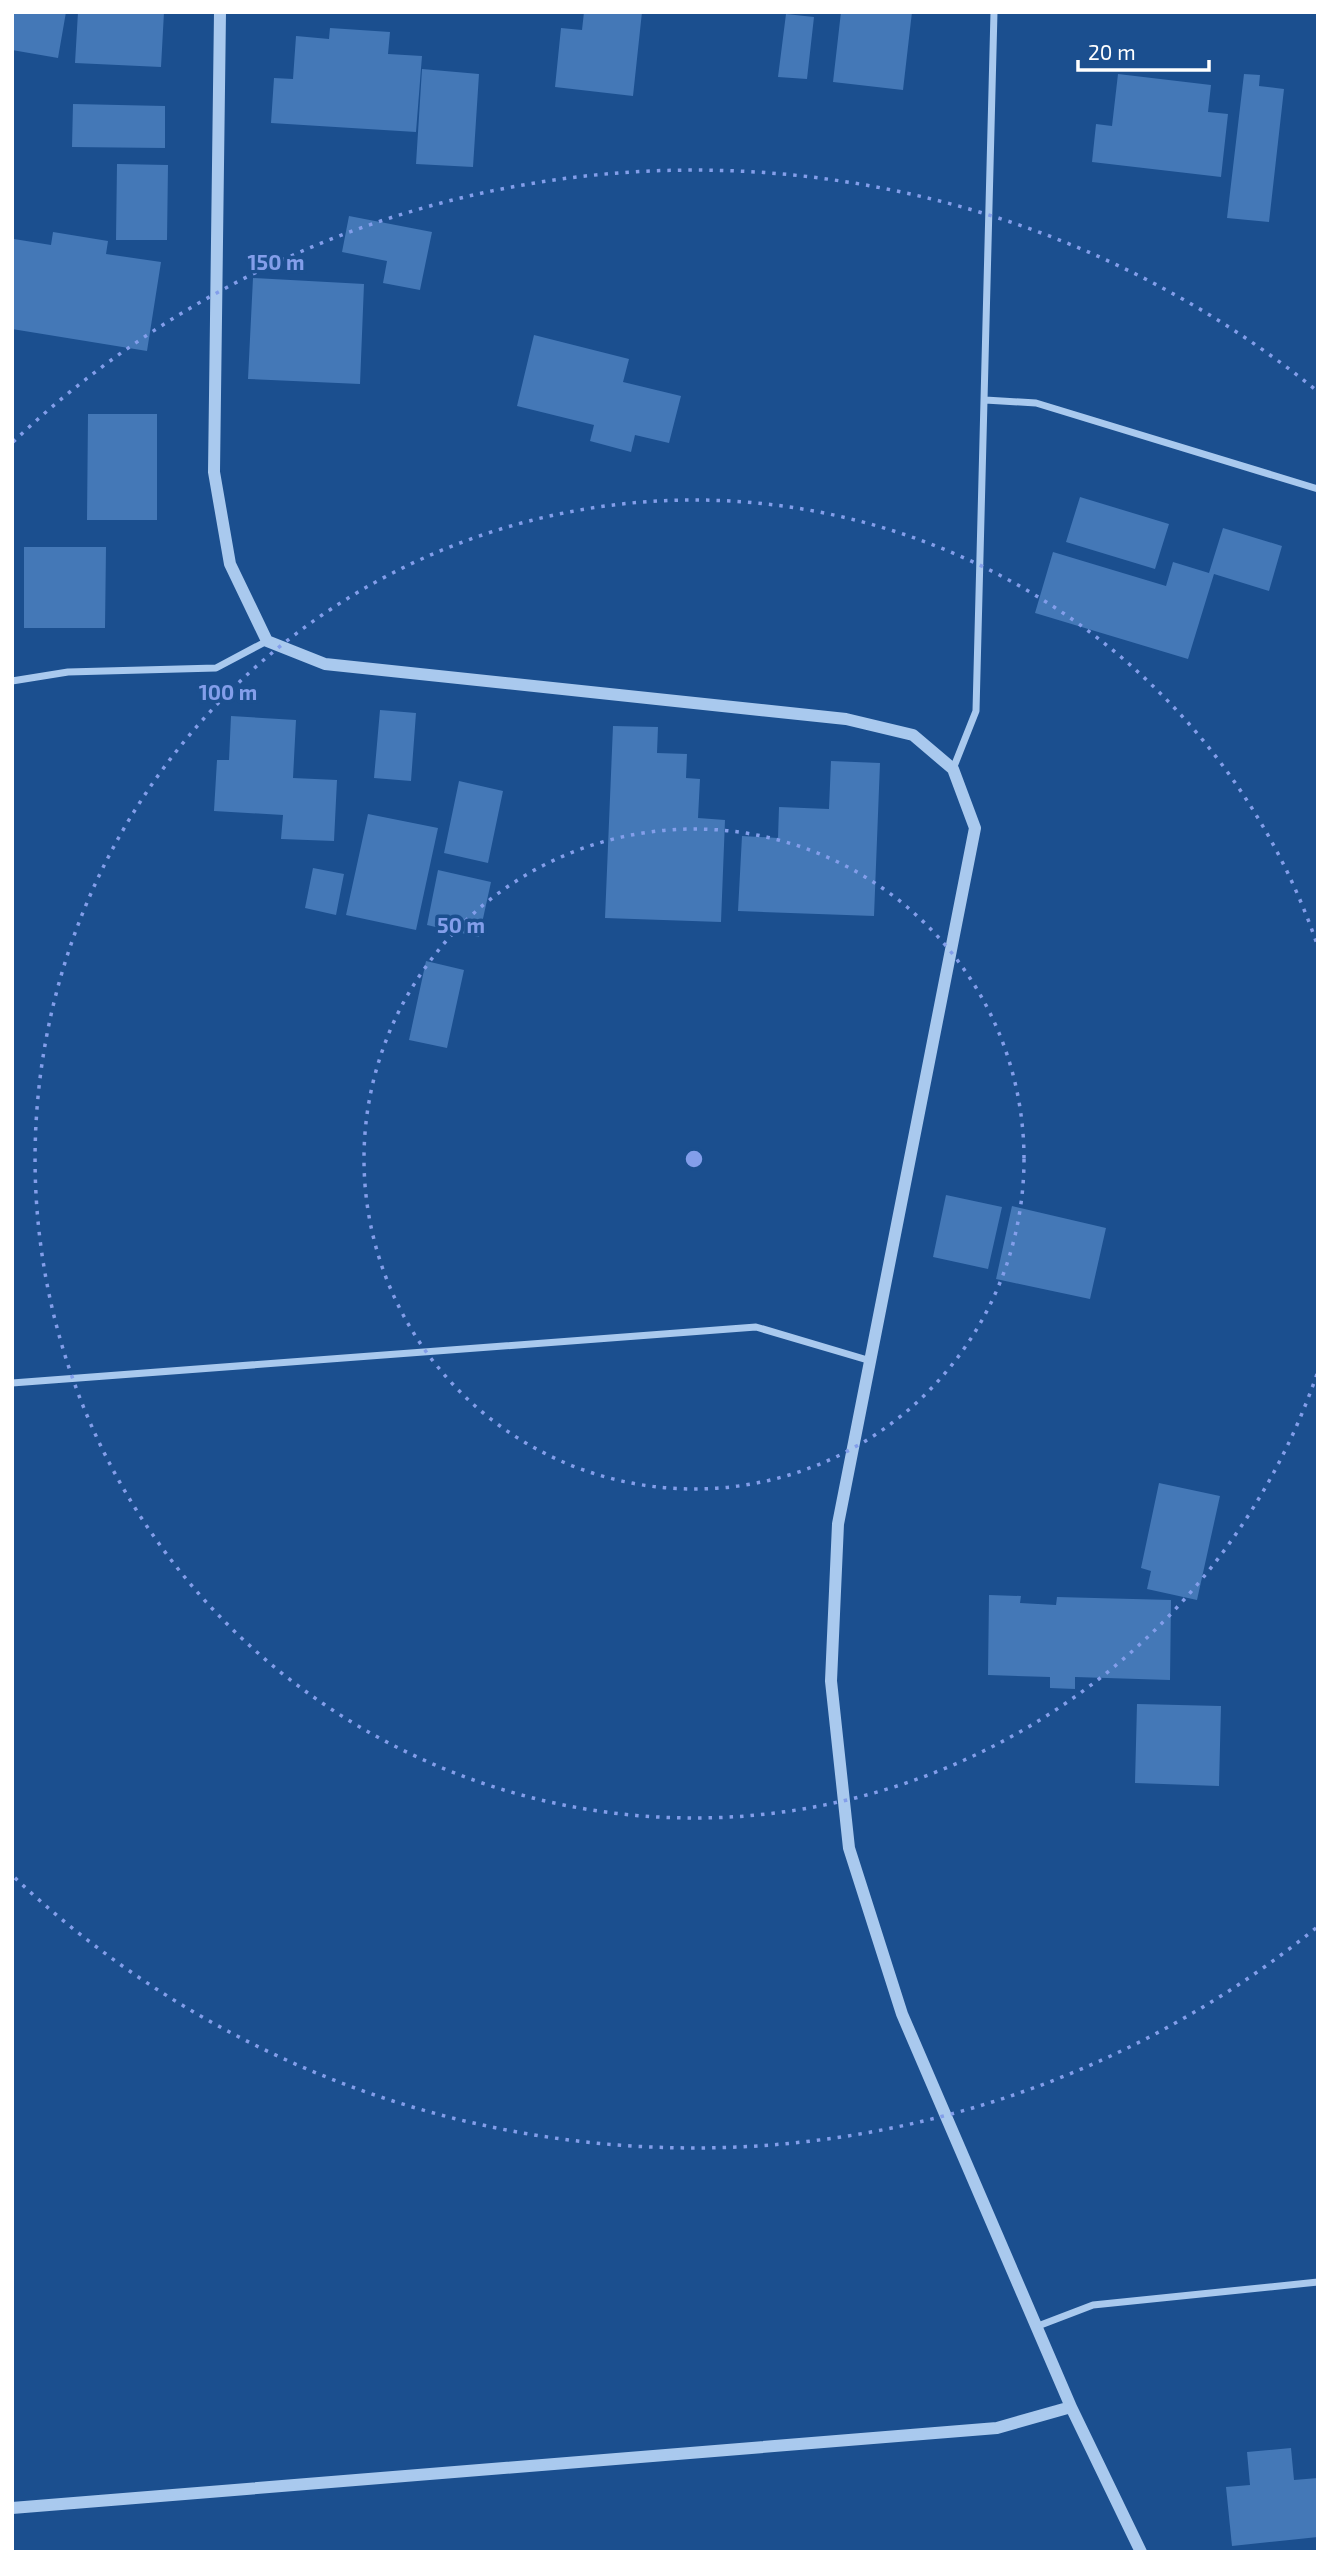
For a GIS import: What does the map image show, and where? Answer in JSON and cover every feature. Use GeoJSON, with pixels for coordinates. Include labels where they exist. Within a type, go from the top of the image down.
{"type":"FeatureCollection","features":[{"type":"Feature","properties":{"kind":"street"},"geometry":{"type":"LineString","coordinates":[[220,12],[214,472],[230,564],[267,641],[325,664],[846,719],[913,735],[953,769],[975,828],[838,1524],[831,1681],[849,1848],[902,2014],[1071,2407],[1141,2552]]}},
{"type":"Feature","properties":{"kind":"street"},"geometry":{"type":"LineString","coordinates":[[953,769],[976,710],[993,12]]}},
{"type":"Feature","properties":{"kind":"street"},"geometry":{"type":"LineString","coordinates":[[985,400],[1036,403],[1318,489]]}},
{"type":"Feature","properties":{"kind":"street"},"geometry":{"type":"LineString","coordinates":[[12,681],[68,672],[216,668],[267,641]]}},
{"type":"Feature","properties":{"kind":"street"},"geometry":{"type":"LineString","coordinates":[[12,1383],[756,1327],[871,1361]]}},
{"type":"Feature","properties":{"kind":"street"},"geometry":{"type":"LineString","coordinates":[[1038,2326],[1093,2305],[1318,2282]]}},
{"type":"Feature","properties":{"kind":"street"},"geometry":{"type":"LineString","coordinates":[[12,2508],[997,2428],[1071,2407]]}},
{"type":"Feature","properties":{"kind":"building"},"geometry":{"type":"Polygon","coordinates":[[[12,12],[66,12],[58,58],[12,50],[12,12]]]}},
{"type":"Feature","properties":{"kind":"building"},"geometry":{"type":"Polygon","coordinates":[[[78,12],[164,12],[161,67],[75,63],[78,12]]]}},
{"type":"Feature","properties":{"kind":"building"},"geometry":{"type":"Polygon","coordinates":[[[584,12],[642,12],[633,96],[555,87],[561,28],[582,30],[584,12]]]}},
{"type":"Feature","properties":{"kind":"building"},"geometry":{"type":"Polygon","coordinates":[[[841,12],[912,12],[903,90],[833,82],[841,12]]]}},
{"type":"Feature","properties":{"kind":"building"},"geometry":{"type":"Polygon","coordinates":[[[786,14],[814,17],[807,79],[778,77],[786,14]]]}},
{"type":"Feature","properties":{"kind":"building"},"geometry":{"type":"Polygon","coordinates":[[[330,28],[390,32],[388,54],[422,56],[416,132],[271,123],[274,78],[293,79],[296,36],[329,39],[330,28]]]}},
{"type":"Feature","properties":{"kind":"building"},"geometry":{"type":"Polygon","coordinates":[[[422,69],[479,74],[473,167],[416,164],[422,69]]]}},
{"type":"Feature","properties":{"kind":"building"},"geometry":{"type":"Polygon","coordinates":[[[1118,74],[1211,85],[1208,112],[1228,114],[1221,177],[1092,162],[1096,124],[1112,126],[1118,74]]]}},
{"type":"Feature","properties":{"kind":"building"},"geometry":{"type":"Polygon","coordinates":[[[1244,74],[1260,75],[1259,86],[1284,89],[1269,222],[1227,218],[1244,74]]]}},
{"type":"Feature","properties":{"kind":"building"},"geometry":{"type":"Polygon","coordinates":[[[73,104],[165,106],[165,148],[72,147],[73,104]]]}},
{"type":"Feature","properties":{"kind":"building"},"geometry":{"type":"Polygon","coordinates":[[[117,164],[168,165],[167,240],[116,240],[117,164]]]}},
{"type":"Feature","properties":{"kind":"building"},"geometry":{"type":"Polygon","coordinates":[[[349,216],[432,232],[420,290],[383,283],[387,261],[342,252],[349,216]]]}},
{"type":"Feature","properties":{"kind":"building"},"geometry":{"type":"Polygon","coordinates":[[[53,232],[108,241],[106,254],[161,262],[147,351],[12,329],[14,239],[51,245],[53,232]]]}},
{"type":"Feature","properties":{"kind":"building"},"geometry":{"type":"Polygon","coordinates":[[[253,278],[364,284],[360,384],[248,379],[253,278]]]}},
{"type":"Feature","properties":{"kind":"building"},"geometry":{"type":"Polygon","coordinates":[[[534,335],[629,359],[623,382],[681,396],[669,443],[635,435],[631,452],[590,441],[594,425],[517,406],[534,335]]]}},
{"type":"Feature","properties":{"kind":"building"},"geometry":{"type":"Polygon","coordinates":[[[88,414],[157,414],[157,520],[87,520],[88,414]]]}},
{"type":"Feature","properties":{"kind":"building"},"geometry":{"type":"Polygon","coordinates":[[[1080,497],[1169,524],[1155,569],[1066,542],[1080,497]]]}},
{"type":"Feature","properties":{"kind":"building"},"geometry":{"type":"Polygon","coordinates":[[[1223,528],[1282,546],[1269,591],[1214,574],[1188,659],[1035,613],[1053,552],[1166,586],[1173,562],[1209,573],[1223,528]]]}},
{"type":"Feature","properties":{"kind":"building"},"geometry":{"type":"Polygon","coordinates":[[[24,547],[106,547],[105,628],[24,628],[24,547]]]}},
{"type":"Feature","properties":{"kind":"building"},"geometry":{"type":"Polygon","coordinates":[[[380,710],[416,713],[411,781],[374,778],[380,710]]]}},
{"type":"Feature","properties":{"kind":"building"},"geometry":{"type":"Polygon","coordinates":[[[231,716],[296,720],[293,778],[337,780],[334,841],[281,839],[283,815],[214,811],[217,760],[229,760],[231,716]]]}},
{"type":"Feature","properties":{"kind":"building"},"geometry":{"type":"Polygon","coordinates":[[[613,726],[658,727],[657,753],[687,754],[686,778],[700,779],[698,818],[725,820],[721,922],[605,918],[613,726]]]}},
{"type":"Feature","properties":{"kind":"building"},"geometry":{"type":"Polygon","coordinates":[[[831,761],[880,763],[874,916],[738,911],[742,836],[778,838],[779,807],[829,809],[831,761]]]}},
{"type":"Feature","properties":{"kind":"building"},"geometry":{"type":"Polygon","coordinates":[[[459,781],[503,791],[488,863],[444,853],[459,781]]]}},
{"type":"Feature","properties":{"kind":"building"},"geometry":{"type":"Polygon","coordinates":[[[368,814],[438,828],[416,930],[346,915],[368,814]]]}},
{"type":"Feature","properties":{"kind":"building"},"geometry":{"type":"Polygon","coordinates":[[[313,868],[344,874],[336,915],[305,908],[313,868]]]}},
{"type":"Feature","properties":{"kind":"building"},"geometry":{"type":"Polygon","coordinates":[[[438,870],[491,882],[479,937],[427,925],[438,870]]]}},
{"type":"Feature","properties":{"kind":"building"},"geometry":{"type":"Polygon","coordinates":[[[426,961],[464,970],[447,1048],[409,1040],[426,961]]]}},
{"type":"Feature","properties":{"kind":"building"},"geometry":{"type":"Polygon","coordinates":[[[946,1195],[1002,1207],[988,1269],[933,1257],[946,1195]]]}},
{"type":"Feature","properties":{"kind":"building"},"geometry":{"type":"Polygon","coordinates":[[[1012,1206],[1106,1228],[1090,1299],[996,1279],[1012,1206]]]}},
{"type":"Feature","properties":{"kind":"building"},"geometry":{"type":"Polygon","coordinates":[[[1159,1483],[1220,1496],[1197,1600],[1147,1589],[1151,1571],[1141,1568],[1159,1483]]]}},
{"type":"Feature","properties":{"kind":"building"},"geometry":{"type":"Polygon","coordinates":[[[989,1595],[1021,1596],[1020,1603],[1056,1605],[1057,1597],[1171,1600],[1170,1680],[1075,1677],[1075,1689],[1050,1688],[1050,1677],[988,1675],[989,1595]]]}},
{"type":"Feature","properties":{"kind":"building"},"geometry":{"type":"Polygon","coordinates":[[[1137,1704],[1221,1706],[1219,1786],[1135,1783],[1137,1704]]]}},
{"type":"Feature","properties":{"kind":"building"},"geometry":{"type":"Polygon","coordinates":[[[1291,2448],[1294,2480],[1318,2478],[1318,2537],[1232,2546],[1226,2487],[1250,2485],[1247,2452],[1291,2448]]]}}]}
